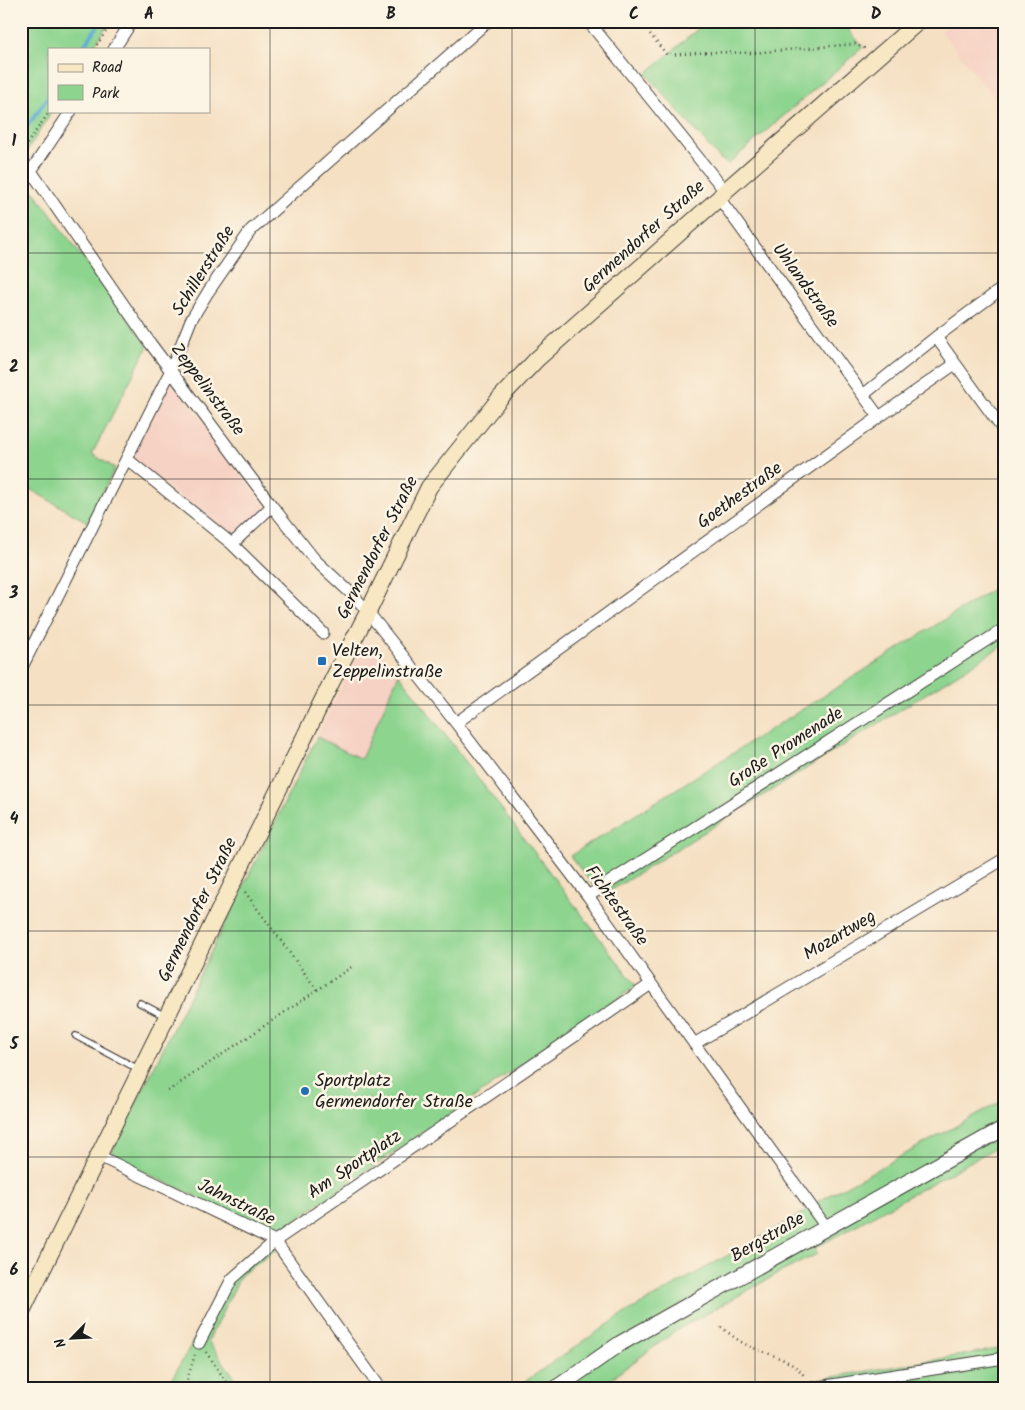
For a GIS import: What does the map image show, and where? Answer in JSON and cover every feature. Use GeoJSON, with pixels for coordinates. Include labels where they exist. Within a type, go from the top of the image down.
{"type":"FeatureCollection","features":[{"type":"Feature","properties":{"kind":"main road","name":"Germendorfer Straße"},"geometry":{"type":"LineString","coordinates":[[21,1313],[429,487],[500,398],[537,359],[919,21]]}},
{"type":"Feature","properties":{"kind":"street"},"geometry":{"type":"LineString","coordinates":[[115,48],[132,21]]}},
{"type":"Feature","properties":{"kind":"street","name":"Schillerstraße"},"geometry":{"type":"LineString","coordinates":[[21,669],[171,370],[191,320],[251,230],[488,21]]}},
{"type":"Feature","properties":{"kind":"street","name":"Uhlandstraße"},"geometry":{"type":"LineString","coordinates":[[588,21],[722,194],[863,395]]}},
{"type":"Feature","properties":{"kind":"street"},"geometry":{"type":"LineString","coordinates":[[21,181],[31,170],[70,112]]}},
{"type":"Feature","properties":{"kind":"street","name":"Zeppelinstraße"},"geometry":{"type":"LineString","coordinates":[[31,170],[150,343],[272,506],[315,560],[354,596],[368,612]]}},
{"type":"Feature","properties":{"kind":"street"},"geometry":{"type":"LineString","coordinates":[[956,364],[879,417],[863,395],[936,336],[1004,287]]}},
{"type":"Feature","properties":{"kind":"street"},"geometry":{"type":"LineString","coordinates":[[936,336],[1004,431]]}},
{"type":"Feature","properties":{"kind":"street","name":"Goethestraße"},"geometry":{"type":"LineString","coordinates":[[456,723],[879,417]]}},
{"type":"Feature","properties":{"kind":"street"},"geometry":{"type":"LineString","coordinates":[[127,459],[232,544],[323,633]]}},
{"type":"Feature","properties":{"kind":"street"},"geometry":{"type":"LineString","coordinates":[[232,544],[272,506]]}},
{"type":"Feature","properties":{"kind":"street","name":"Fichtestraße"},"geometry":{"type":"LineString","coordinates":[[368,612],[456,723],[588,896],[826,1227]]}},
{"type":"Feature","properties":{"kind":"street","name":"Große Promenade"},"geometry":{"type":"LineString","coordinates":[[588,896],[1004,629]]}},
{"type":"Feature","properties":{"kind":"street","name":"Mozartweg"},"geometry":{"type":"LineString","coordinates":[[694,1044],[1004,859]]}},
{"type":"Feature","properties":{"kind":"street","name":"Am Sportplatz"},"geometry":{"type":"LineString","coordinates":[[200,1343],[232,1279],[275,1241],[651,984]]}},
{"type":"Feature","properties":{"kind":"street","name":"Bergstraße"},"geometry":{"type":"LineString","coordinates":[[556,1389],[621,1343],[1004,1128]]}},
{"type":"Feature","properties":{"kind":"street","name":"Jahnstraße"},"geometry":{"type":"LineString","coordinates":[[99,1156],[275,1241],[381,1389]]}},
{"type":"Feature","properties":{"kind":"street"},"geometry":{"type":"LineString","coordinates":[[807,1389],[1004,1358]]}},
{"type":"Feature","properties":{"kind":"lane"},"geometry":{"type":"LineString","coordinates":[[140,1002],[167,1018]]}},
{"type":"Feature","properties":{"kind":"lane"},"geometry":{"type":"LineString","coordinates":[[76,1036],[142,1071]]}},
{"type":"Feature","properties":{"kind":"path"},"geometry":{"type":"LineString","coordinates":[[95,48],[113,21]]}},
{"type":"Feature","properties":{"kind":"path"},"geometry":{"type":"LineString","coordinates":[[650,34],[667,55],[713,52],[751,53],[855,44],[866,49]]}},
{"type":"Feature","properties":{"kind":"path"},"geometry":{"type":"LineString","coordinates":[[21,152],[49,112]]}},
{"type":"Feature","properties":{"kind":"path"},"geometry":{"type":"LineString","coordinates":[[236,878],[317,991]]}},
{"type":"Feature","properties":{"kind":"path"},"geometry":{"type":"LineString","coordinates":[[168,1091],[353,966]]}},
{"type":"Feature","properties":{"kind":"path"},"geometry":{"type":"LineString","coordinates":[[721,1327],[746,1345],[788,1363],[802,1373],[806,1379],[807,1389]]}},
{"type":"Feature","properties":{"kind":"path"},"geometry":{"type":"LineString","coordinates":[[184,1389],[200,1343]]}},
{"type":"Feature","properties":{"kind":"path"},"geometry":{"type":"LineString","coordinates":[[200,1343],[230,1387],[228,1389]]}},
{"type":"Feature","properties":{"kind":"shaded area"},"geometry":{"type":"Polygon","coordinates":[[[952,21],[1004,21],[1004,110],[941,31],[952,21]]]}},
{"type":"Feature","properties":{"kind":"shaded area"},"geometry":{"type":"Polygon","coordinates":[[[166,370],[271,515],[238,544],[124,451],[166,370]]]}},
{"type":"Feature","properties":{"kind":"shaded area"},"geometry":{"type":"Polygon","coordinates":[[[364,642],[375,646],[399,674],[361,759],[317,737],[364,642]]]}},
{"type":"Feature","properties":{"kind":"green space"},"geometry":{"type":"Polygon","coordinates":[[[21,21],[110,21],[93,48],[48,48],[48,112],[51,112],[21,160],[21,21]]]}},
{"type":"Feature","properties":{"kind":"green space"},"geometry":{"type":"Polygon","coordinates":[[[707,21],[841,21],[863,47],[728,164],[720,159],[646,74],[707,21]]]}},
{"type":"Feature","properties":{"kind":"green space"},"geometry":{"type":"Polygon","coordinates":[[[21,174],[148,346],[92,454],[115,468],[87,522],[21,484],[21,354],[28,341],[21,334],[21,174]]]}},
{"type":"Feature","properties":{"kind":"green space"},"geometry":{"type":"Polygon","coordinates":[[[1004,582],[1004,645],[602,896],[570,856],[1004,582]]]}},
{"type":"Feature","properties":{"kind":"green space"},"geometry":{"type":"Polygon","coordinates":[[[399,674],[636,986],[275,1234],[110,1156],[317,737],[361,759],[399,674]]]}},
{"type":"Feature","properties":{"kind":"green space"},"geometry":{"type":"Polygon","coordinates":[[[1004,1100],[1004,1143],[815,1248],[817,1254],[677,1330],[597,1389],[514,1389],[622,1315],[805,1212],[817,1202],[1004,1100]]]}},
{"type":"Feature","properties":{"kind":"green space"},"geometry":{"type":"Polygon","coordinates":[[[263,1241],[276,1250],[241,1275],[208,1341],[243,1389],[166,1389],[233,1271],[250,1257],[263,1241]]]}},
{"type":"Feature","properties":{"kind":"green space"},"geometry":{"type":"Polygon","coordinates":[[[1004,1348],[1004,1389],[761,1389],[1004,1348]]]}},
{"type":"Feature","properties":{"kind":"waterway"},"geometry":{"type":"LineString","coordinates":[[83,48],[101,21]]}},
{"type":"Feature","properties":{"kind":"waterway"},"geometry":{"type":"LineString","coordinates":[[21,135],[48,97]]}},
{"type":"Feature","properties":{"kind":"place","name":"Velten, Zeppelinstraße"},"geometry":{"type":"Point","coordinates":[322,661]}},
{"type":"Feature","properties":{"kind":"place","name":"Sportplatz Germendorfer Straße"},"geometry":{"type":"Point","coordinates":[305,1091]}}]}
